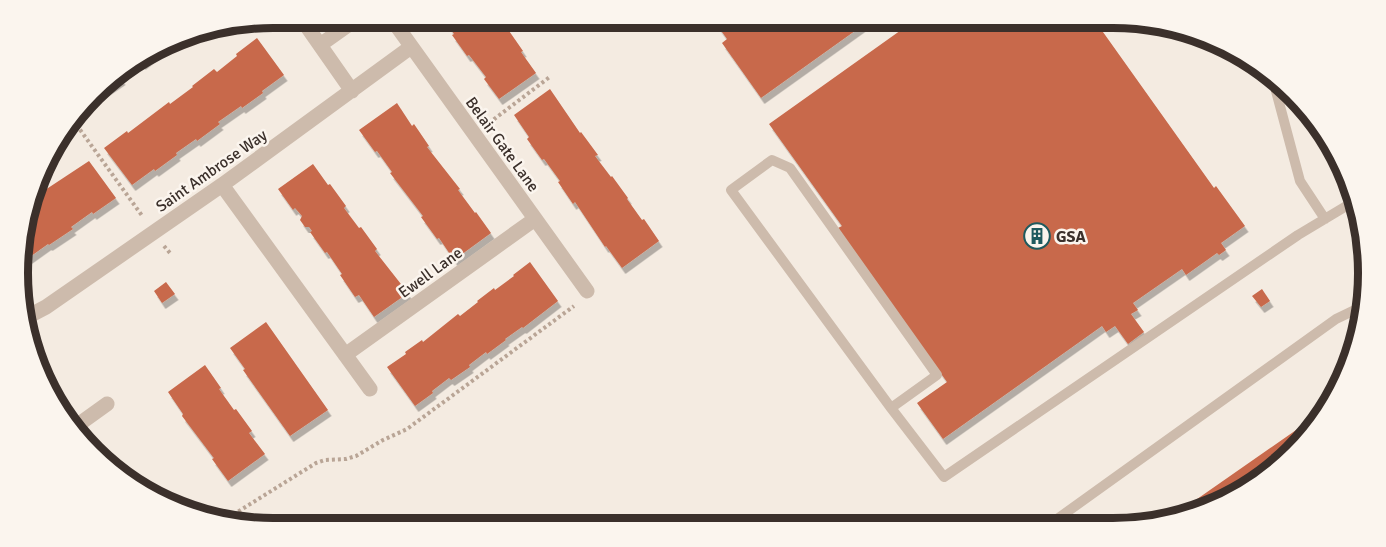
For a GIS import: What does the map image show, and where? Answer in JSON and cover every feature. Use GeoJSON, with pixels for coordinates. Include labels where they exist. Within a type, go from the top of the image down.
{"type":"FeatureCollection","features":[{"type":"Feature","properties":{"kind":"street"},"geometry":{"type":"LineString","coordinates":[[308,28],[352,91]]}},
{"type":"Feature","properties":{"kind":"street"},"geometry":{"type":"LineString","coordinates":[[320,45],[344,28]]}},
{"type":"Feature","properties":{"kind":"street","name":"Belair Gate Lane"},"geometry":{"type":"LineString","coordinates":[[398,28],[587,291]]}},
{"type":"Feature","properties":{"kind":"street","name":"Saint Ambrose Way"},"geometry":{"type":"LineString","coordinates":[[32,314],[222,185],[411,47]]}},
{"type":"Feature","properties":{"kind":"street"},"geometry":{"type":"LineString","coordinates":[[222,185],[370,389]]}},
{"type":"Feature","properties":{"kind":"street","name":"Ewell Lane"},"geometry":{"type":"LineString","coordinates":[[345,355],[535,219]]}},
{"type":"Feature","properties":{"kind":"street"},"geometry":{"type":"LineString","coordinates":[[80,424],[107,404]]}},
{"type":"Feature","properties":{"kind":"lane"},"geometry":{"type":"LineString","coordinates":[[1276,91],[1300,181],[1324,219]]}},
{"type":"Feature","properties":{"kind":"lane"},"geometry":{"type":"LineString","coordinates":[[891,408],[937,375],[790,168],[772,160],[731,190],[891,408],[944,477],[1298,235],[1347,205]]}},
{"type":"Feature","properties":{"kind":"lane"},"geometry":{"type":"LineString","coordinates":[[1059,518],[1336,319],[1354,310]]}},
{"type":"Feature","properties":{"kind":"path"},"geometry":{"type":"LineString","coordinates":[[489,123],[551,76]]}},
{"type":"Feature","properties":{"kind":"path"},"geometry":{"type":"LineString","coordinates":[[77,126],[144,218]]}},
{"type":"Feature","properties":{"kind":"path"},"geometry":{"type":"LineString","coordinates":[[234,515],[316,463],[356,456],[407,429],[575,305]]}},
{"type":"Feature","properties":{"kind":"building"},"geometry":{"type":"Polygon","coordinates":[[[450,28],[507,28],[536,73],[499,99],[484,79],[486,77],[452,35],[454,34],[450,28]]]}},
{"type":"Feature","properties":{"kind":"building"},"geometry":{"type":"Polygon","coordinates":[[[719,28],[859,28],[761,98],[722,43],[727,39],[719,28]]]}},
{"type":"Feature","properties":{"kind":"building","name":"GSA"},"geometry":{"type":"Polygon","coordinates":[[[904,28],[1100,28],[1214,188],[1216,186],[1245,226],[1221,243],[1226,250],[1219,255],[1217,253],[1186,275],[1182,269],[1133,303],[1138,310],[1131,314],[1144,332],[1128,344],[1115,326],[1106,332],[1102,326],[943,439],[917,403],[947,382],[838,228],[842,226],[769,124],[904,28]]]}},
{"type":"Feature","properties":{"kind":"building"},"geometry":{"type":"Polygon","coordinates":[[[257,38],[284,75],[242,108],[241,106],[218,122],[220,124],[197,141],[196,139],[155,171],[154,169],[132,185],[104,148],[169,102],[170,104],[214,69],[217,72],[257,38]]]}},
{"type":"Feature","properties":{"kind":"building"},"geometry":{"type":"Polygon","coordinates":[[[550,89],[598,155],[595,156],[659,241],[622,268],[575,202],[573,204],[544,159],[542,160],[527,139],[529,137],[514,115],[550,89]]]}},
{"type":"Feature","properties":{"kind":"building"},"geometry":{"type":"Polygon","coordinates":[[[397,103],[491,233],[454,260],[421,217],[423,216],[390,173],[392,172],[377,151],[375,152],[359,130],[397,103]]]}},
{"type":"Feature","properties":{"kind":"building"},"geometry":{"type":"Polygon","coordinates":[[[89,161],[116,198],[93,214],[92,212],[71,227],[73,229],[29,258],[33,226],[45,190],[89,161]]]}},
{"type":"Feature","properties":{"kind":"building"},"geometry":{"type":"Polygon","coordinates":[[[313,164],[328,185],[330,184],[346,206],[344,208],[359,228],[361,227],[377,249],[375,251],[408,293],[374,317],[359,295],[355,297],[327,252],[325,253],[310,232],[312,231],[300,220],[302,216],[295,208],[293,210],[278,189],[313,164]]]}},
{"type":"Feature","properties":{"kind":"building"},"geometry":{"type":"Polygon","coordinates":[[[530,262],[558,301],[487,354],[486,352],[469,365],[470,367],[451,380],[449,378],[415,406],[387,367],[458,314],[460,316],[530,262]]]}},
{"type":"Feature","properties":{"kind":"building"},"geometry":{"type":"Polygon","coordinates":[[[166,282],[175,294],[162,303],[154,291],[166,282]]]}},
{"type":"Feature","properties":{"kind":"building"},"geometry":{"type":"Polygon","coordinates":[[[1262,289],[1270,301],[1261,307],[1252,296],[1262,289]]]}},
{"type":"Feature","properties":{"kind":"building"},"geometry":{"type":"Polygon","coordinates":[[[266,322],[328,410],[290,436],[230,348],[266,322]]]}},
{"type":"Feature","properties":{"kind":"building"},"geometry":{"type":"Polygon","coordinates":[[[205,365],[221,388],[219,389],[252,431],[249,433],[265,454],[228,481],[212,459],[214,458],[182,416],[183,414],[168,392],[205,365]]]}},
{"type":"Feature","properties":{"kind":"building"},"geometry":{"type":"Polygon","coordinates":[[[1308,422],[1286,447],[1262,468],[1235,486],[1186,507],[1308,422]]]}},
{"type":"Feature","properties":{"kind":"place","name":"GSA"},"geometry":{"type":"Point","coordinates":[1037,236]}}]}
